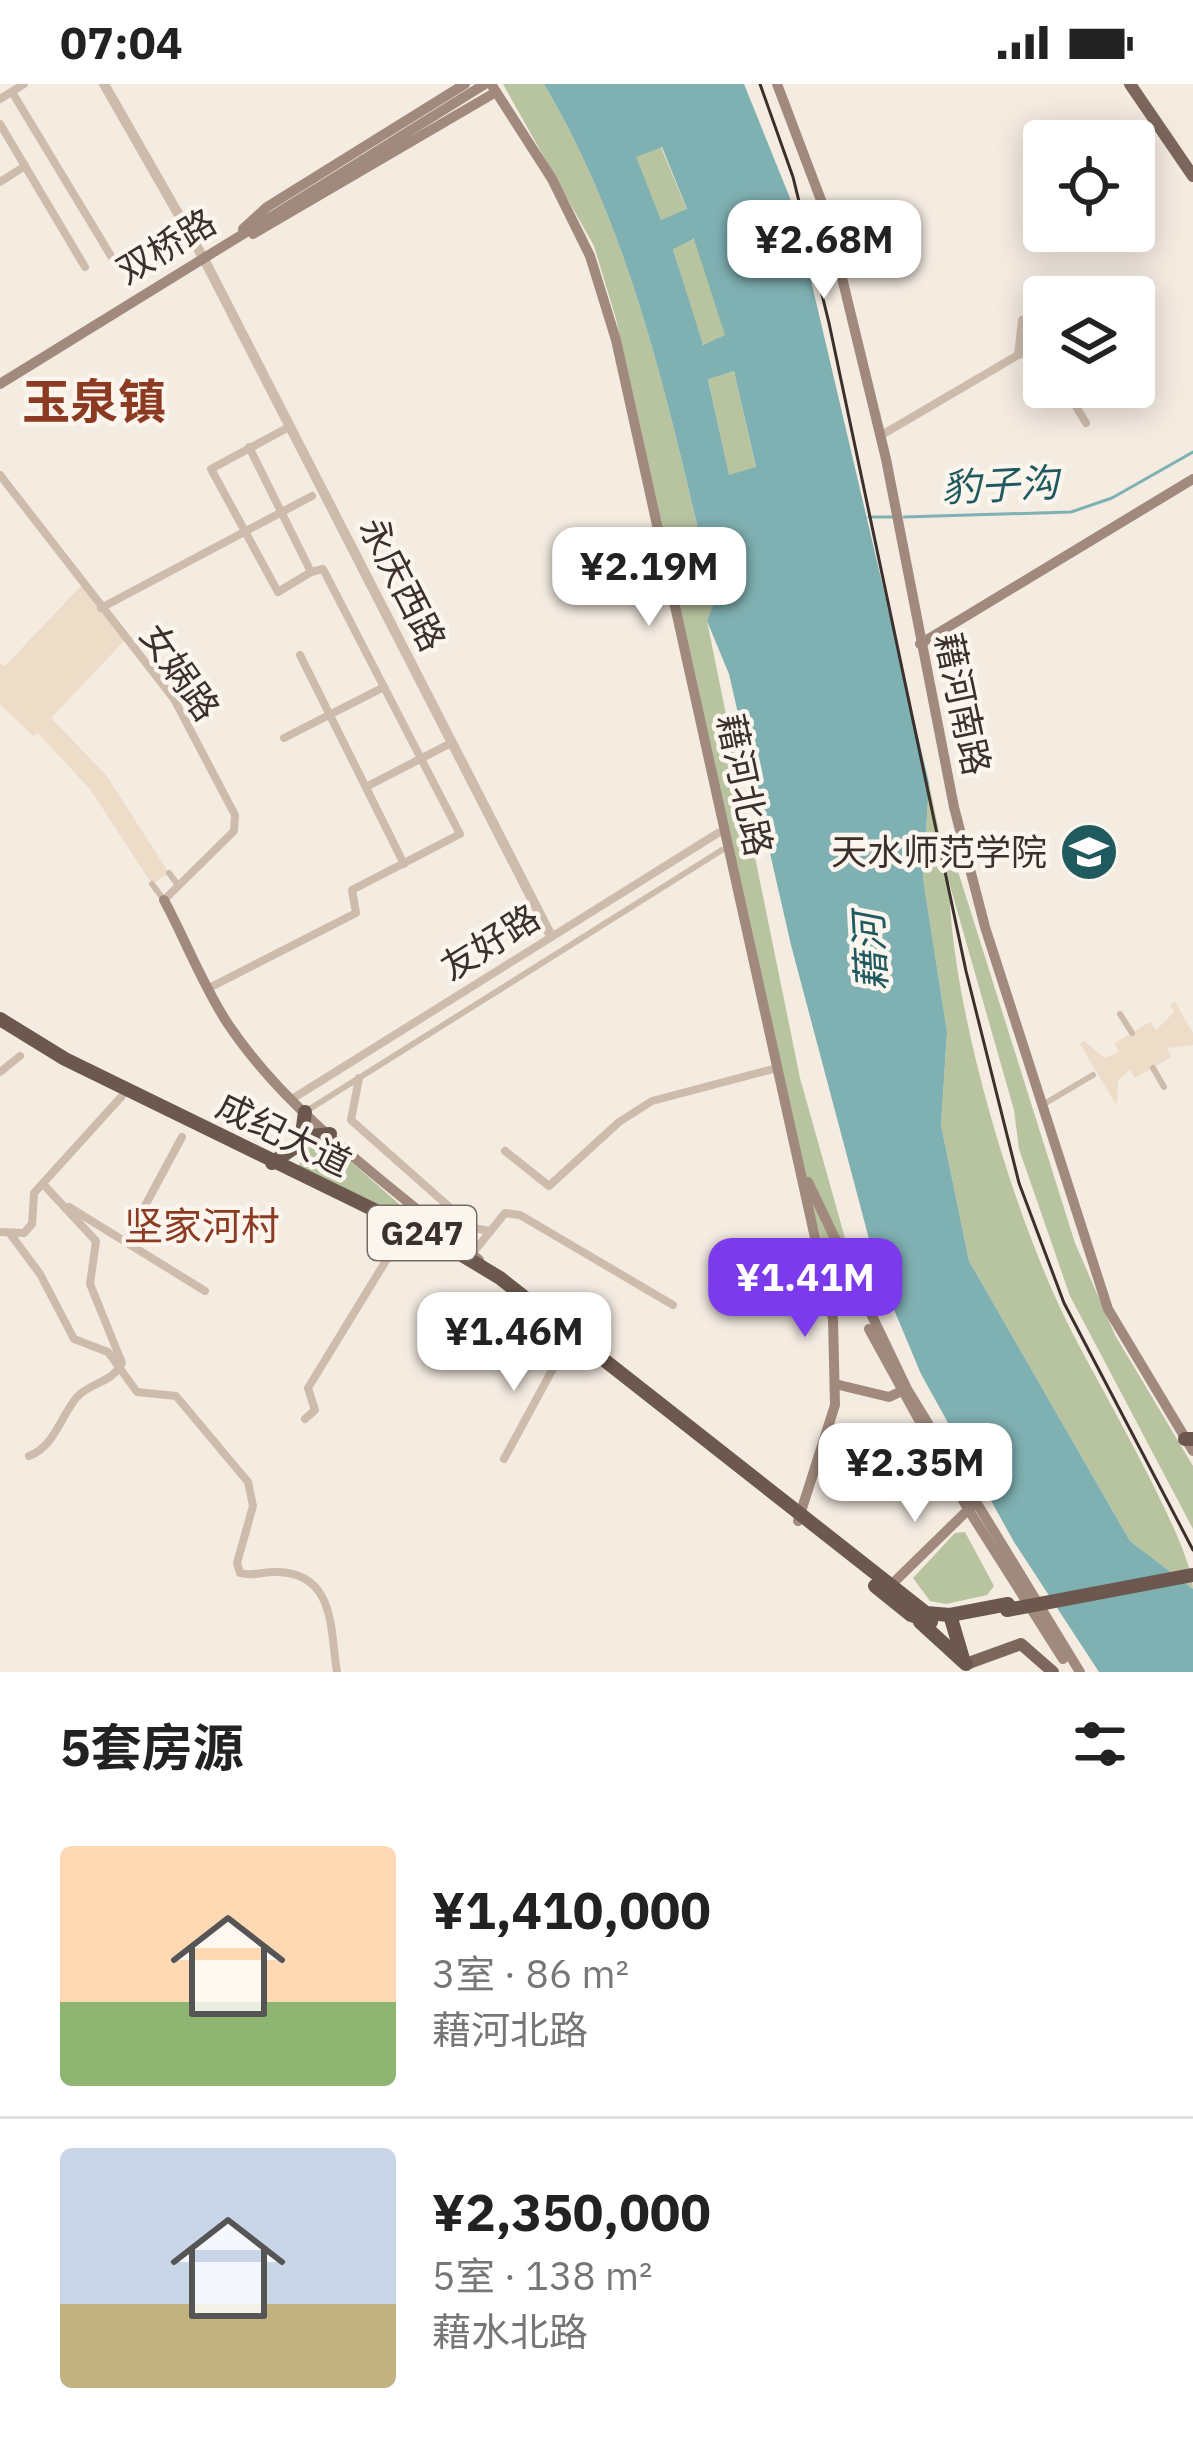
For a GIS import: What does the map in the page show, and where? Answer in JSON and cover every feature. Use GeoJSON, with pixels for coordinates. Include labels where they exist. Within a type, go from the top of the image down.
{"type":"FeatureCollection","features":[{"type":"Feature","properties":{"kind":"highway","name":"成纪大道"},"geometry":{"type":"LineString","coordinates":[[0,1019],[65,1059],[442,1243],[500,1278],[796,1517],[968,1668]]}},
{"type":"Feature","properties":{"kind":"highway","name":"成纪大道"},"geometry":{"type":"LineString","coordinates":[[0,1030],[517,1294],[796,1517],[926,1613],[951,1618]]}},
{"type":"Feature","properties":{"kind":"highway"},"geometry":{"type":"LineString","coordinates":[[300,1143],[307,1125],[305,1112]]}},
{"type":"Feature","properties":{"kind":"highway"},"geometry":{"type":"LineString","coordinates":[[272,1162],[300,1143],[330,1134]]}},
{"type":"Feature","properties":{"kind":"highway"},"geometry":{"type":"LineString","coordinates":[[911,1615],[923,1621],[951,1618],[1193,1570]]}},
{"type":"Feature","properties":{"kind":"highway"},"geometry":{"type":"LineString","coordinates":[[951,1618],[968,1668]]}},
{"type":"Feature","properties":{"kind":"main road"},"geometry":{"type":"LineString","coordinates":[[228,244],[267,207],[465,84]]}},
{"type":"Feature","properties":{"kind":"main road","name":"藉河南路"},"geometry":{"type":"LineString","coordinates":[[777,84],[827,216],[880,436],[920,644],[985,927],[1108,1309],[1190,1443]]}},
{"type":"Feature","properties":{"kind":"main road"},"geometry":{"type":"LineString","coordinates":[[1134,84],[1193,163]]}},
{"type":"Feature","properties":{"kind":"main road"},"geometry":{"type":"LineString","coordinates":[[1134,84],[1193,176]]}},
{"type":"Feature","properties":{"kind":"main road","name":"双桥路"},"geometry":{"type":"LineString","coordinates":[[0,384],[363,160],[489,88]]}},
{"type":"Feature","properties":{"kind":"main road"},"geometry":{"type":"LineString","coordinates":[[228,244],[275,226],[489,88]]}},
{"type":"Feature","properties":{"kind":"main road","name":"藉河北路"},"geometry":{"type":"LineString","coordinates":[[489,88],[547,182],[584,259],[610,342],[774,1068]]}},
{"type":"Feature","properties":{"kind":"main road","name":"藉河北路"},"geometry":{"type":"LineString","coordinates":[[489,88],[553,179],[590,256],[616,340],[795,1165],[826,1319],[833,1384]]}},
{"type":"Feature","properties":{"kind":"main road"},"geometry":{"type":"LineString","coordinates":[[920,644],[1193,479]]}},
{"type":"Feature","properties":{"kind":"main road"},"geometry":{"type":"LineString","coordinates":[[164,900],[229,1025],[292,1100],[517,1294]]}},
{"type":"Feature","properties":{"kind":"main road"},"geometry":{"type":"LineString","coordinates":[[795,1165],[903,1391]]}},
{"type":"Feature","properties":{"kind":"main road","name":"藉河北路"},"geometry":{"type":"LineString","coordinates":[[795,1165],[807,1198],[833,1319],[833,1384],[825,1446],[796,1517]]}},
{"type":"Feature","properties":{"kind":"main road"},"geometry":{"type":"LineString","coordinates":[[807,1198],[903,1391],[1076,1672]]}},
{"type":"Feature","properties":{"kind":"main road"},"geometry":{"type":"LineString","coordinates":[[833,1384],[889,1397],[903,1391]]}},
{"type":"Feature","properties":{"kind":"main road"},"geometry":{"type":"LineString","coordinates":[[890,1586],[971,1507]]}},
{"type":"Feature","properties":{"kind":"main road"},"geometry":{"type":"LineString","coordinates":[[968,1668],[1022,1644],[1053,1672]]}},
{"type":"Feature","properties":{"kind":"street"},"geometry":{"type":"LineString","coordinates":[[0,99],[24,84]]}},
{"type":"Feature","properties":{"kind":"street","name":"永庆西路"},"geometry":{"type":"LineString","coordinates":[[104,84],[204,259],[550,936]]}},
{"type":"Feature","properties":{"kind":"street"},"geometry":{"type":"LineString","coordinates":[[12,92],[111,256]]}},
{"type":"Feature","properties":{"kind":"street"},"geometry":{"type":"LineString","coordinates":[[0,124],[86,267]]}},
{"type":"Feature","properties":{"kind":"street"},"geometry":{"type":"LineString","coordinates":[[0,182],[25,166]]}},
{"type":"Feature","properties":{"kind":"street"},"geometry":{"type":"LineString","coordinates":[[1018,355],[1022,320]]}},
{"type":"Feature","properties":{"kind":"street"},"geometry":{"type":"LineString","coordinates":[[880,436],[1023,353]]}},
{"type":"Feature","properties":{"kind":"street"},"geometry":{"type":"LineString","coordinates":[[1076,408],[1086,424]]}},
{"type":"Feature","properties":{"kind":"street"},"geometry":{"type":"LineString","coordinates":[[211,987],[356,913],[352,890],[460,834],[323,569],[278,592],[211,469],[289,427]]}},
{"type":"Feature","properties":{"kind":"street"},"geometry":{"type":"LineString","coordinates":[[249,447],[311,572]]}},
{"type":"Feature","properties":{"kind":"street","name":"女娲路"},"geometry":{"type":"LineString","coordinates":[[0,476],[174,699],[235,815],[234,831],[164,900]]}},
{"type":"Feature","properties":{"kind":"street"},"geometry":{"type":"LineString","coordinates":[[101,608],[312,496]]}},
{"type":"Feature","properties":{"kind":"street"},"geometry":{"type":"LineString","coordinates":[[300,655],[404,864]]}},
{"type":"Feature","properties":{"kind":"street"},"geometry":{"type":"LineString","coordinates":[[284,738],[384,687]]}},
{"type":"Feature","properties":{"kind":"street"},"geometry":{"type":"LineString","coordinates":[[366,787],[451,743]]}},
{"type":"Feature","properties":{"kind":"street","name":"友好路"},"geometry":{"type":"LineString","coordinates":[[292,1100],[718,833]]}},
{"type":"Feature","properties":{"kind":"street","name":"友好路"},"geometry":{"type":"LineString","coordinates":[[305,1112],[722,850]]}},
{"type":"Feature","properties":{"kind":"street"},"geometry":{"type":"LineString","coordinates":[[169,873],[178,885]]}},
{"type":"Feature","properties":{"kind":"street"},"geometry":{"type":"LineString","coordinates":[[152,884],[164,900]]}},
{"type":"Feature","properties":{"kind":"street"},"geometry":{"type":"LineString","coordinates":[[1120,1014],[1132,1033]]}},
{"type":"Feature","properties":{"kind":"street"},"geometry":{"type":"LineString","coordinates":[[0,1072],[20,1056]]}},
{"type":"Feature","properties":{"kind":"street"},"geometry":{"type":"LineString","coordinates":[[1153,1067],[1164,1087]]}},
{"type":"Feature","properties":{"kind":"street"},"geometry":{"type":"LineString","coordinates":[[505,1150],[549,1186],[619,1122],[652,1101],[774,1068]]}},
{"type":"Feature","properties":{"kind":"street"},"geometry":{"type":"LineString","coordinates":[[1041,1106],[1093,1075]]}},
{"type":"Feature","properties":{"kind":"street"},"geometry":{"type":"LineString","coordinates":[[359,1078],[351,1120],[472,1228],[490,1231]]}},
{"type":"Feature","properties":{"kind":"street"},"geometry":{"type":"LineString","coordinates":[[0,1232],[24,1233],[32,1224],[34,1193],[122,1096]]}},
{"type":"Feature","properties":{"kind":"street"},"geometry":{"type":"LineString","coordinates":[[126,1242],[182,1137]]}},
{"type":"Feature","properties":{"kind":"street"},"geometry":{"type":"LineString","coordinates":[[43,1184],[96,1241],[90,1284],[122,1356],[121,1368]]}},
{"type":"Feature","properties":{"kind":"street"},"geometry":{"type":"LineString","coordinates":[[58,1200],[205,1291]]}},
{"type":"Feature","properties":{"kind":"street"},"geometry":{"type":"LineString","coordinates":[[472,1254],[505,1213],[520,1215],[673,1306]]}},
{"type":"Feature","properties":{"kind":"street"},"geometry":{"type":"LineString","coordinates":[[11,1235],[40,1274],[74,1339],[108,1352],[136,1392],[176,1396],[196,1425],[238,1465],[253,1506],[237,1563],[239,1573],[298,1576],[317,1588],[332,1612],[337,1672]]}},
{"type":"Feature","properties":{"kind":"street"},"geometry":{"type":"LineString","coordinates":[[305,1419],[315,1410],[308,1388],[398,1241]]}},
{"type":"Feature","properties":{"kind":"street"},"geometry":{"type":"LineString","coordinates":[[503,1459],[563,1350]]}},
{"type":"Feature","properties":{"kind":"street"},"geometry":{"type":"LineString","coordinates":[[29,1456],[44,1450],[80,1393],[121,1368]]}},
{"type":"Feature","properties":{"kind":"green space"},"geometry":{"type":"Polygon","coordinates":[[[503,84],[544,84],[604,207],[649,335],[715,600],[707,621],[800,1078],[859,1288],[836,1291],[812,1208],[616,319],[594,246],[503,84]]]}},
{"type":"Feature","properties":{"kind":"green space"},"geometry":{"type":"Polygon","coordinates":[[[661,147],[687,210],[661,220],[635,157],[661,147]]]}},
{"type":"Feature","properties":{"kind":"green space"},"geometry":{"type":"Polygon","coordinates":[[[695,239],[726,336],[702,345],[673,248],[695,239]]]}},
{"type":"Feature","properties":{"kind":"green space"},"geometry":{"type":"Polygon","coordinates":[[[734,371],[756,468],[729,476],[708,378],[734,371]]]}},
{"type":"Feature","properties":{"kind":"green space"},"geometry":{"type":"Polygon","coordinates":[[[929,783],[947,871],[957,868],[1075,1243],[1115,1335],[1193,1466],[1193,1529],[1070,1296],[1019,1149],[1014,1110],[949,882],[961,988],[1006,1168],[1047,1278],[1160,1499],[1189,1567],[1193,1589],[1130,1541],[969,1261],[941,1125],[947,1032],[923,878],[929,783]]]}},
{"type":"Feature","properties":{"kind":"green space"},"geometry":{"type":"Polygon","coordinates":[[[325,1139],[399,1204],[393,1213],[298,1167],[311,1141],[325,1139]]]}},
{"type":"Feature","properties":{"kind":"green space"},"geometry":{"type":"Polygon","coordinates":[[[965,1532],[994,1586],[987,1595],[946,1604],[930,1601],[913,1578],[955,1533],[965,1532]]]}},
{"type":"Feature","properties":{"kind":"shaded area"},"geometry":{"type":"Polygon","coordinates":[[[83,584],[126,639],[51,718],[106,775],[169,873],[152,884],[90,789],[38,733],[33,736],[0,704],[0,663],[5,666],[83,584]]]}},
{"type":"Feature","properties":{"kind":"shaded area"},"geometry":{"type":"Polygon","coordinates":[[[1175,1002],[1193,1033],[1193,1045],[1167,1048],[1171,1057],[1135,1078],[1130,1070],[1118,1080],[1117,1106],[1080,1044],[1084,1041],[1105,1058],[1119,1052],[1115,1043],[1150,1022],[1156,1030],[1174,1012],[1170,1005],[1175,1002]]]}},
{"type":"Feature","properties":{"kind":"water","name":"藉河"},"geometry":{"type":"Polygon","coordinates":[[[544,84],[744,84],[794,208],[929,783],[923,878],[947,1032],[941,1125],[969,1261],[1130,1541],[1193,1589],[1193,1672],[1099,1672],[1014,1542],[921,1374],[877,1269],[791,945],[729,674],[707,621],[715,600],[667,401],[628,270],[577,145],[544,84]],[[662,147],[636,157],[661,220],[687,209],[662,147]],[[694,239],[673,249],[703,345],[725,335],[694,239]],[[734,371],[708,379],[729,475],[756,467],[734,371]]]}},
{"type":"Feature","properties":{"kind":"waterway","name":"豹子沟"},"geometry":{"type":"LineString","coordinates":[[904,517],[1071,512],[1112,498],[1193,452]]}},
{"type":"Feature","properties":{"kind":"waterway","name":"豹子沟"},"geometry":{"type":"LineString","coordinates":[[869,517],[894,517]]}},
{"type":"Feature","properties":{"kind":"tram line"},"geometry":{"type":"LineString","coordinates":[[760,84],[793,177],[829,323],[966,971],[1019,1183],[1064,1303],[1193,1550]]}},
{"type":"Feature","properties":{"kind":"place","name":"天水师范学院"},"geometry":{"type":"Point","coordinates":[1089,852]}},
{"type":"Feature","properties":{"kind":"district","name":"玉泉镇"},"geometry":{"type":"Point","coordinates":[94,402]}},
{"type":"Feature","properties":{"kind":"district","name":"坚家河村"},"geometry":{"type":"Point","coordinates":[202,1226]}}]}
